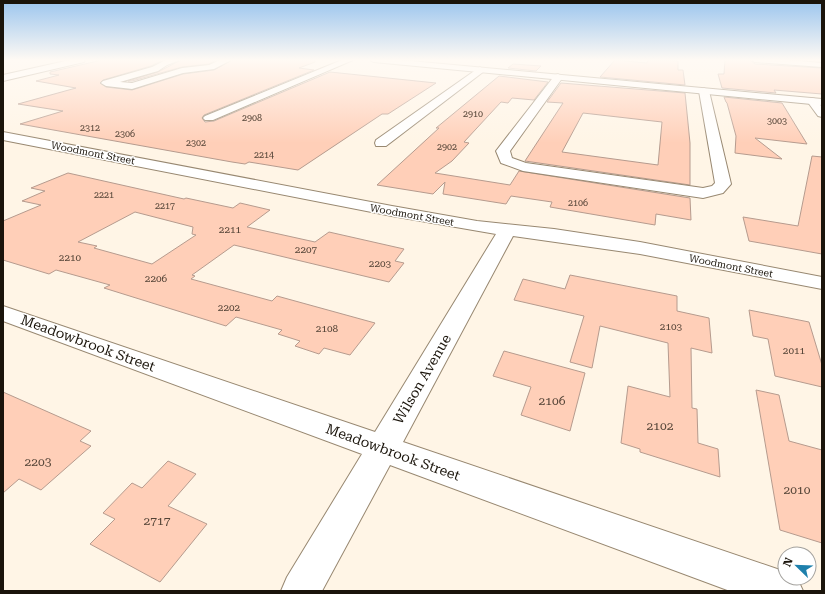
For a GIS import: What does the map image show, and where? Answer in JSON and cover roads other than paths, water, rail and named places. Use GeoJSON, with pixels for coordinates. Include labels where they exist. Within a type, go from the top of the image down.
{"type":"FeatureCollection","features":[{"type":"Feature","properties":{"kind":"street"},"geometry":{"type":"LineString","coordinates":[[209,118],[282,88]]}},
{"type":"Feature","properties":{"kind":"street"},"geometry":{"type":"LineString","coordinates":[[381,143],[456,88]]}},
{"type":"Feature","properties":{"kind":"street"},"geometry":{"type":"LineString","coordinates":[[550,88],[503,151],[506,160],[523,167],[704,193],[717,190],[723,184],[704,91]]}},
{"type":"Feature","properties":{"kind":"street"},"geometry":{"type":"LineString","coordinates":[[670,88],[817,101],[822,114]]}},
{"type":"Feature","properties":{"kind":"street","name":"Woodmont Street"},"geometry":{"type":"LineString","coordinates":[[3,136],[392,211],[507,230],[554,235],[640,248],[822,283]]}},
{"type":"Feature","properties":{"kind":"street","name":"Wilson Avenue"},"geometry":{"type":"LineString","coordinates":[[301,591],[507,230]]}},
{"type":"Feature","properties":{"kind":"street","name":"Meadowbrook Street"},"geometry":{"type":"LineString","coordinates":[[3,313],[783,591]]}}]}
